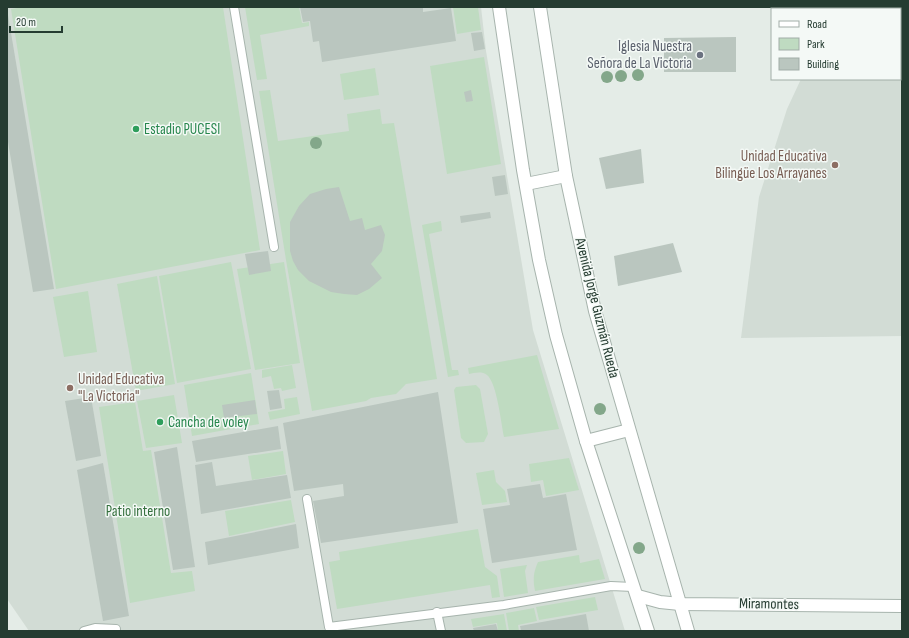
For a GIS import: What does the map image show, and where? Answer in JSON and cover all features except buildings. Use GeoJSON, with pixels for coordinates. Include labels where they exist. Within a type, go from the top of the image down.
{"type":"FeatureCollection","features":[{"type":"Feature","properties":{"kind":"street"},"geometry":{"type":"LineString","coordinates":[[499,7],[538,260],[554,328],[586,441],[648,631]]}},
{"type":"Feature","properties":{"kind":"street","name":"Avenida Jorge Guzmán Rueda"},"geometry":{"type":"LineString","coordinates":[[540,7],[566,176],[595,311],[688,631]]}},
{"type":"Feature","properties":{"kind":"street"},"geometry":{"type":"LineString","coordinates":[[526,184],[566,176]]}},
{"type":"Feature","properties":{"kind":"street"},"geometry":{"type":"LineString","coordinates":[[586,441],[629,430]]}},
{"type":"Feature","properties":{"kind":"street","name":"Miramontes"},"geometry":{"type":"LineString","coordinates":[[636,592],[660,602],[680,604],[902,606]]}},
{"type":"Feature","properties":{"kind":"lane"},"geometry":{"type":"LineString","coordinates":[[234,7],[274,247]]}},
{"type":"Feature","properties":{"kind":"lane"},"geometry":{"type":"LineString","coordinates":[[307,499],[329,627],[504,604],[611,586],[636,592]]}},
{"type":"Feature","properties":{"kind":"lane"},"geometry":{"type":"LineString","coordinates":[[437,612],[441,631]]}},
{"type":"Feature","properties":{"kind":"lane"},"geometry":{"type":"LineString","coordinates":[[84,631],[95,628],[116,629]]}},
{"type":"Feature","properties":{"kind":"shaded area"},"geometry":{"type":"Polygon","coordinates":[[[7,7],[481,7],[486,51],[533,330],[625,631],[29,631],[7,599],[7,7]]]}},
{"type":"Feature","properties":{"kind":"shaded area","name":"Unidad Educativa Bilingüe Los Arrayanes"},"geometry":{"type":"Polygon","coordinates":[[[902,38],[902,336],[741,338],[759,197],[787,109],[801,80],[901,80],[902,38]]]}},
{"type":"Feature","properties":{"kind":"green space","name":"Estadio PUCESI"},"geometry":{"type":"Polygon","coordinates":[[[24,7],[223,7],[260,250],[56,289],[11,9],[24,7]]]}},
{"type":"Feature","properties":{"kind":"green space"},"geometry":{"type":"Polygon","coordinates":[[[245,7],[299,7],[302,23],[309,22],[309,26],[260,35],[267,79],[257,80],[245,7]]]}},
{"type":"Feature","properties":{"kind":"green space"},"geometry":{"type":"Polygon","coordinates":[[[453,7],[478,7],[481,30],[457,34],[453,7]]]}},
{"type":"Feature","properties":{"kind":"green space"},"geometry":{"type":"Polygon","coordinates":[[[484,57],[501,164],[447,174],[430,66],[484,57]]]}},
{"type":"Feature","properties":{"kind":"green space"},"geometry":{"type":"Polygon","coordinates":[[[375,68],[379,95],[344,100],[340,74],[375,68]]]}},
{"type":"Feature","properties":{"kind":"green space"},"geometry":{"type":"Polygon","coordinates":[[[270,90],[278,141],[349,131],[347,114],[380,109],[382,124],[394,123],[437,379],[406,384],[396,394],[312,411],[259,91],[270,90]]]}},
{"type":"Feature","properties":{"kind":"green space"},"geometry":{"type":"Polygon","coordinates":[[[441,221],[442,231],[429,234],[452,370],[458,370],[459,375],[448,377],[422,225],[441,221]]]}},
{"type":"Feature","properties":{"kind":"green space"},"geometry":{"type":"Polygon","coordinates":[[[231,262],[251,369],[177,383],[159,276],[231,262]]]}},
{"type":"Feature","properties":{"kind":"green space"},"geometry":{"type":"Polygon","coordinates":[[[284,262],[300,363],[255,370],[237,269],[284,262]]]}},
{"type":"Feature","properties":{"kind":"green space"},"geometry":{"type":"Polygon","coordinates":[[[157,276],[175,384],[136,391],[117,284],[157,276]]]}},
{"type":"Feature","properties":{"kind":"green space"},"geometry":{"type":"Polygon","coordinates":[[[88,291],[97,352],[64,357],[53,297],[88,291]]]}},
{"type":"Feature","properties":{"kind":"green space"},"geometry":{"type":"Polygon","coordinates":[[[537,355],[559,429],[504,437],[496,394],[490,379],[483,373],[469,374],[468,368],[537,355]]]}},
{"type":"Feature","properties":{"kind":"green space"},"geometry":{"type":"Polygon","coordinates":[[[292,365],[296,388],[282,391],[281,388],[274,389],[271,376],[262,378],[262,370],[292,365]]]}},
{"type":"Feature","properties":{"kind":"green space"},"geometry":{"type":"Polygon","coordinates":[[[251,373],[259,424],[192,436],[184,385],[251,373]]]}},
{"type":"Feature","properties":{"kind":"green space"},"geometry":{"type":"Polygon","coordinates":[[[476,385],[480,389],[488,434],[484,442],[466,443],[461,438],[454,390],[456,387],[476,385]]]}},
{"type":"Feature","properties":{"kind":"green space","name":"Cancha de voley"},"geometry":{"type":"Polygon","coordinates":[[[174,395],[182,443],[146,448],[137,401],[174,395]]]}},
{"type":"Feature","properties":{"kind":"green space"},"geometry":{"type":"Polygon","coordinates":[[[297,397],[300,414],[270,420],[268,412],[285,409],[284,399],[297,397]]]}},
{"type":"Feature","properties":{"kind":"green space","name":"Patio interno"},"geometry":{"type":"Polygon","coordinates":[[[135,402],[143,451],[151,450],[171,573],[192,571],[195,591],[130,603],[99,407],[135,402]]]}},
{"type":"Feature","properties":{"kind":"green space"},"geometry":{"type":"Polygon","coordinates":[[[283,451],[286,474],[252,480],[248,456],[283,451]]]}},
{"type":"Feature","properties":{"kind":"green space"},"geometry":{"type":"Polygon","coordinates":[[[569,458],[579,490],[546,496],[543,480],[531,482],[529,464],[569,458]]]}},
{"type":"Feature","properties":{"kind":"green space"},"geometry":{"type":"Polygon","coordinates":[[[494,470],[496,482],[505,491],[507,502],[482,505],[476,473],[494,470]]]}},
{"type":"Feature","properties":{"kind":"green space"},"geometry":{"type":"Polygon","coordinates":[[[291,500],[295,522],[229,536],[225,511],[291,500]]]}},
{"type":"Feature","properties":{"kind":"green space"},"geometry":{"type":"Polygon","coordinates":[[[478,529],[485,567],[497,576],[500,597],[492,598],[490,585],[337,609],[329,562],[340,560],[339,552],[478,529]]]}},
{"type":"Feature","properties":{"kind":"green space"},"geometry":{"type":"Polygon","coordinates":[[[579,555],[580,563],[599,559],[605,579],[535,591],[534,576],[538,562],[579,555]]]}},
{"type":"Feature","properties":{"kind":"green space"},"geometry":{"type":"Polygon","coordinates":[[[527,565],[525,571],[528,593],[504,597],[500,569],[527,565]]]}},
{"type":"Feature","properties":{"kind":"green space"},"geometry":{"type":"Polygon","coordinates":[[[595,597],[598,610],[539,620],[536,607],[595,597]]]}},
{"type":"Feature","properties":{"kind":"green space"},"geometry":{"type":"Polygon","coordinates":[[[534,608],[537,621],[518,625],[519,631],[509,631],[506,613],[534,608]]]}},
{"type":"Feature","properties":{"kind":"green space"},"geometry":{"type":"Polygon","coordinates":[[[504,614],[507,631],[498,631],[497,623],[473,627],[471,619],[504,614]]]}},
{"type":"Feature","properties":{"kind":"place","name":"Iglesia Nuestra Señora de La Victoria"},"geometry":{"type":"Point","coordinates":[700,55]}},
{"type":"Feature","properties":{"kind":"place","name":"Estadio PUCESI"},"geometry":{"type":"Point","coordinates":[136,129]}},
{"type":"Feature","properties":{"kind":"place","name":"Unidad Educativa Bilingüe Los Arrayanes"},"geometry":{"type":"Point","coordinates":[835,165]}},
{"type":"Feature","properties":{"kind":"place","name":"Unidad Educativa \"La Victoria\""},"geometry":{"type":"Point","coordinates":[70,388]}},
{"type":"Feature","properties":{"kind":"place","name":"Cancha de voley"},"geometry":{"type":"Point","coordinates":[160,422]}}]}
